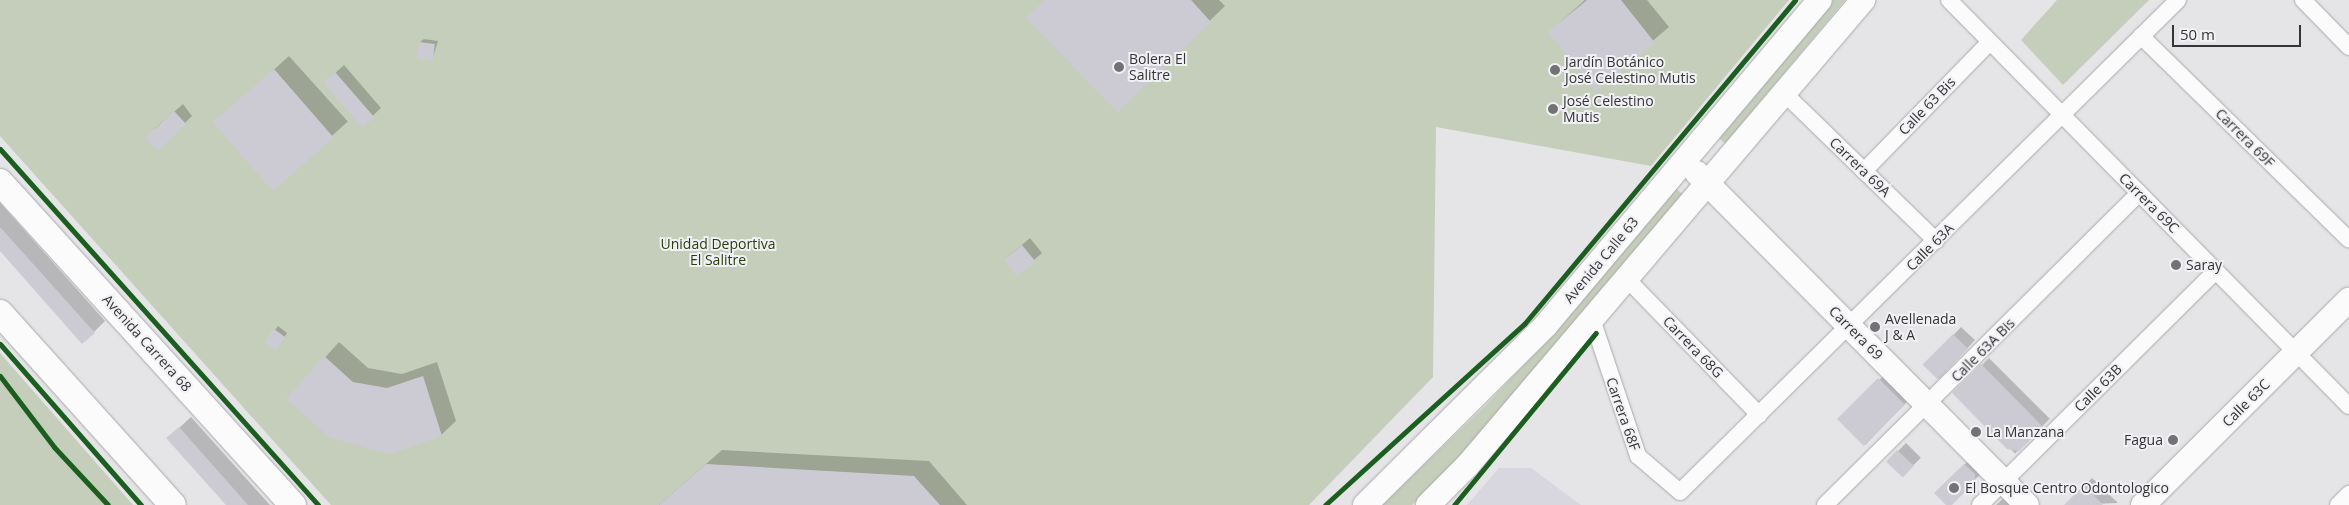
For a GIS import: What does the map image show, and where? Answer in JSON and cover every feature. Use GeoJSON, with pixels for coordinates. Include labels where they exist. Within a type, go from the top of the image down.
{"type":"FeatureCollection","features":[{"type":"Feature","properties":{"kind":"main road","name":"Avenida Calle 63"},"geometry":{"type":"LineString","coordinates":[[1365,505],[1526,346],[1685,162],[1820,0]]}},
{"type":"Feature","properties":{"kind":"main road"},"geometry":{"type":"LineString","coordinates":[[1428,505],[1467,466],[1863,0]]}},
{"type":"Feature","properties":{"kind":"main road","name":"Carrera 69"},"geometry":{"type":"LineString","coordinates":[[1685,162],[2026,505]]}},
{"type":"Feature","properties":{"kind":"main road","name":"Avenida Carrera 68"},"geometry":{"type":"LineString","coordinates":[[0,182],[292,505]]}},
{"type":"Feature","properties":{"kind":"main road","name":"Calle 63C"},"geometry":{"type":"LineString","coordinates":[[2143,505],[2349,300]]}},
{"type":"Feature","properties":{"kind":"main road"},"geometry":{"type":"LineString","coordinates":[[0,313],[173,505]]}},
{"type":"Feature","properties":{"kind":"street","name":"Carrera 69C"},"geometry":{"type":"LineString","coordinates":[[1949,0],[2349,406]]}},
{"type":"Feature","properties":{"kind":"street","name":"Calle 63A"},"geometry":{"type":"LineString","coordinates":[[1680,492],[1850,327],[2178,0]]}},
{"type":"Feature","properties":{"kind":"street"},"geometry":{"type":"LineString","coordinates":[[2303,0],[2349,47]]}},
{"type":"Feature","properties":{"kind":"street","name":"Carrera 69F"},"geometry":{"type":"LineString","coordinates":[[2141,36],[2349,240]]}},
{"type":"Feature","properties":{"kind":"street","name":"Calle 63 Bis"},"geometry":{"type":"LineString","coordinates":[[1864,171],[1990,42]]}},
{"type":"Feature","properties":{"kind":"street","name":"Carrera 69A"},"geometry":{"type":"LineString","coordinates":[[1784,93],[1936,241]]}},
{"type":"Feature","properties":{"kind":"street","name":"Calle 63A Bis"},"geometry":{"type":"LineString","coordinates":[[1825,505],[1928,405],[2139,193]]}},
{"type":"Feature","properties":{"kind":"street","name":"Calle 63B"},"geometry":{"type":"LineString","coordinates":[[1980,505],[2216,271]]}},
{"type":"Feature","properties":{"kind":"street","name":"Carrera 68G"},"geometry":{"type":"LineString","coordinates":[[1626,278],[1759,416]]}},
{"type":"Feature","properties":{"kind":"street","name":"Carrera 68F"},"geometry":{"type":"LineString","coordinates":[[1592,319],[1638,456],[1680,492]]}},
{"type":"Feature","properties":{"kind":"street"},"geometry":{"type":"LineString","coordinates":[[2338,505],[2349,494]]}},
{"type":"Feature","properties":{"kind":"shaded area"},"geometry":{"type":"Polygon","coordinates":[[[1499,468],[1531,468],[1581,505],[1467,505],[1499,468]]]}},
{"type":"Feature","properties":{"kind":"green space","name":"Unidad Deportiva El Salitre"},"geometry":{"type":"Polygon","coordinates":[[[0,0],[1789,0],[1651,166],[1436,127],[1433,377],[1309,505],[331,505],[0,136],[0,0]]]}},
{"type":"Feature","properties":{"kind":"green space"},"geometry":{"type":"Polygon","coordinates":[[[1827,0],[1845,0],[1725,144],[1719,138],[1827,0]]]}},
{"type":"Feature","properties":{"kind":"green space"},"geometry":{"type":"Polygon","coordinates":[[[2057,0],[2149,0],[2063,85],[2021,40],[2057,0]]]}},
{"type":"Feature","properties":{"kind":"green space"},"geometry":{"type":"Polygon","coordinates":[[[1675,188],[1684,195],[1454,465],[1412,505],[1382,505],[1485,406],[1542,346],[1675,188]]]}},
{"type":"Feature","properties":{"kind":"green space"},"geometry":{"type":"Polygon","coordinates":[[[0,353],[133,505],[0,505],[0,353]]]}},
{"type":"Feature","properties":{"kind":"building","name":"Bolera El Salitre"},"geometry":{"type":"Polygon","coordinates":[[[1045,0],[1191,0],[1211,22],[1118,112],[1026,18],[1045,0]]]}},
{"type":"Feature","properties":{"kind":"building"},"geometry":{"type":"Polygon","coordinates":[[[1587,0],[1621,0],[1655,43],[1596,91],[1548,32],[1587,0]]]}},
{"type":"Feature","properties":{"kind":"building"},"geometry":{"type":"Polygon","coordinates":[[[419,42],[435,44],[433,61],[417,59],[419,42]]]}},
{"type":"Feature","properties":{"kind":"building"},"geometry":{"type":"Polygon","coordinates":[[[274,69],[334,138],[273,191],[213,122],[274,69]]]}},
{"type":"Feature","properties":{"kind":"building"},"geometry":{"type":"Polygon","coordinates":[[[335,72],[374,117],[362,128],[323,82],[335,72]]]}},
{"type":"Feature","properties":{"kind":"building"},"geometry":{"type":"Polygon","coordinates":[[[174,111],[186,124],[158,151],[145,138],[174,111]]]}},
{"type":"Feature","properties":{"kind":"building"},"geometry":{"type":"Polygon","coordinates":[[[0,227],[95,333],[82,344],[0,251],[0,227]]]}},
{"type":"Feature","properties":{"kind":"building"},"geometry":{"type":"Polygon","coordinates":[[[1022,245],[1035,261],[1017,276],[1004,259],[1022,245]]]}},
{"type":"Feature","properties":{"kind":"building"},"geometry":{"type":"Polygon","coordinates":[[[274,329],[285,337],[276,350],[265,342],[274,329]]]}},
{"type":"Feature","properties":{"kind":"building"},"geometry":{"type":"Polygon","coordinates":[[[1953,334],[1968,349],[1937,379],[1923,364],[1953,334]]]}},
{"type":"Feature","properties":{"kind":"building"},"geometry":{"type":"Polygon","coordinates":[[[324,356],[353,382],[387,388],[423,376],[442,436],[390,454],[331,438],[286,399],[324,356]]]}},
{"type":"Feature","properties":{"kind":"building"},"geometry":{"type":"Polygon","coordinates":[[[1981,364],[2043,427],[2019,451],[2007,449],[1952,393],[1981,364]]]}},
{"type":"Feature","properties":{"kind":"building"},"geometry":{"type":"Polygon","coordinates":[[[1878,378],[1905,405],[1864,446],[1837,419],[1878,378]]]}},
{"type":"Feature","properties":{"kind":"building"},"geometry":{"type":"Polygon","coordinates":[[[179,427],[248,505],[226,505],[166,438],[179,427]]]}},
{"type":"Feature","properties":{"kind":"building"},"geometry":{"type":"Polygon","coordinates":[[[1897,450],[1914,466],[1903,477],[1886,462],[1897,450]]]}},
{"type":"Feature","properties":{"kind":"building"},"geometry":{"type":"Polygon","coordinates":[[[706,464],[914,476],[940,505],[659,505],[706,464]]]}},
{"type":"Feature","properties":{"kind":"building","name":"El Bosque Centro Odontologico"},"geometry":{"type":"Polygon","coordinates":[[[1964,464],[1975,474],[1975,482],[1952,505],[1946,505],[1934,493],[1964,464]]]}},
{"type":"Feature","properties":{"kind":"building"},"geometry":{"type":"Polygon","coordinates":[[[2084,485],[2103,505],[2064,505],[2084,485]]]}},
{"type":"Feature","properties":{"kind":"cycle path"},"geometry":{"type":"LineString","coordinates":[[1325,505],[1525,323],[1795,0]]}},
{"type":"Feature","properties":{"kind":"cycle path"},"geometry":{"type":"LineString","coordinates":[[0,149],[318,505]]}},
{"type":"Feature","properties":{"kind":"cycle path"},"geometry":{"type":"LineString","coordinates":[[1454,505],[1596,333]]}},
{"type":"Feature","properties":{"kind":"cycle path"},"geometry":{"type":"LineString","coordinates":[[0,344],[141,505]]}},
{"type":"Feature","properties":{"kind":"cycle path"},"geometry":{"type":"LineString","coordinates":[[0,376],[54,447],[108,505]]}},
{"type":"Feature","properties":{"kind":"place","name":"Bolera El Salitre"},"geometry":{"type":"Point","coordinates":[1119,67]}},
{"type":"Feature","properties":{"kind":"place","name":"Jardín Botánico José Celestino Mutis"},"geometry":{"type":"Point","coordinates":[1555,70]}},
{"type":"Feature","properties":{"kind":"place","name":"José Celestino Mutis"},"geometry":{"type":"Point","coordinates":[1553,109]}},
{"type":"Feature","properties":{"kind":"place","name":"Saray"},"geometry":{"type":"Point","coordinates":[2176,265]}},
{"type":"Feature","properties":{"kind":"place","name":"Avellenada J & A"},"geometry":{"type":"Point","coordinates":[1875,327]}},
{"type":"Feature","properties":{"kind":"place","name":"La Manzana"},"geometry":{"type":"Point","coordinates":[1976,432]}},
{"type":"Feature","properties":{"kind":"place","name":"Fagua"},"geometry":{"type":"Point","coordinates":[2173,440]}},
{"type":"Feature","properties":{"kind":"place","name":"El Bosque Centro Odontologico"},"geometry":{"type":"Point","coordinates":[1954,488]}}]}
